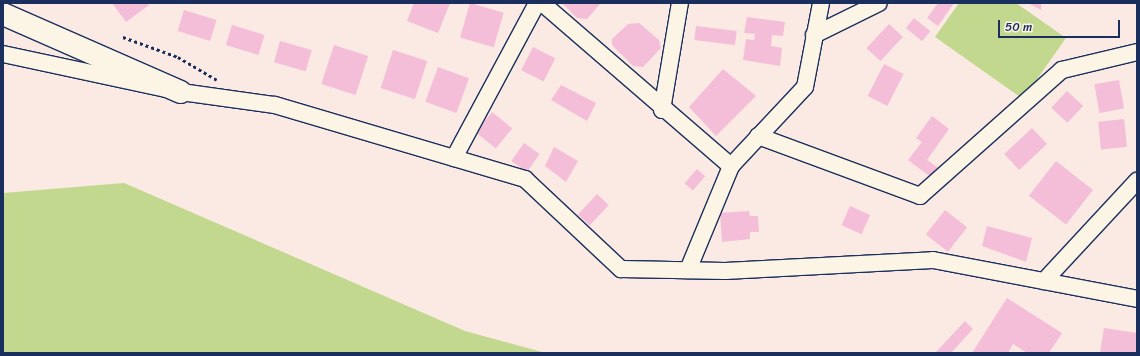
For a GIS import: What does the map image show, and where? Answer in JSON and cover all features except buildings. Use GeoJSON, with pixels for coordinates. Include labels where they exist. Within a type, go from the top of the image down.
{"type":"FeatureCollection","features":[{"type":"Feature","properties":{"kind":"street"},"geometry":{"type":"LineString","coordinates":[[454,158],[537,3]]}},
{"type":"Feature","properties":{"kind":"street"},"geometry":{"type":"LineString","coordinates":[[542,3],[662,110],[731,166]]}},
{"type":"Feature","properties":{"kind":"street"},"geometry":{"type":"LineString","coordinates":[[662,110],[680,3]]}},
{"type":"Feature","properties":{"kind":"street"},"geometry":{"type":"LineString","coordinates":[[688,270],[731,166],[805,87],[821,3]]}},
{"type":"Feature","properties":{"kind":"street"},"geometry":{"type":"LineString","coordinates":[[814,35],[879,3]]}},
{"type":"Feature","properties":{"kind":"street"},"geometry":{"type":"LineString","coordinates":[[3,14],[181,92]]}},
{"type":"Feature","properties":{"kind":"street"},"geometry":{"type":"LineString","coordinates":[[758,136],[920,196],[1062,70],[1137,52]]}},
{"type":"Feature","properties":{"kind":"street"},"geometry":{"type":"LineString","coordinates":[[3,54],[181,92],[275,105],[525,179],[621,269],[688,270],[933,260],[1137,299]]}},
{"type":"Feature","properties":{"kind":"street"},"geometry":{"type":"LineString","coordinates":[[1044,281],[1137,181]]}},
{"type":"Feature","properties":{"kind":"path"},"geometry":{"type":"LineString","coordinates":[[123,37],[178,57],[222,83]]}},
{"type":"Feature","properties":{"kind":"green space"},"geometry":{"type":"Polygon","coordinates":[[[959,3],[1016,3],[1066,38],[1023,99],[935,37],[959,3]]]}},
{"type":"Feature","properties":{"kind":"green space"},"geometry":{"type":"Polygon","coordinates":[[[124,183],[465,331],[546,353],[3,353],[3,193],[124,183]]]}}]}
